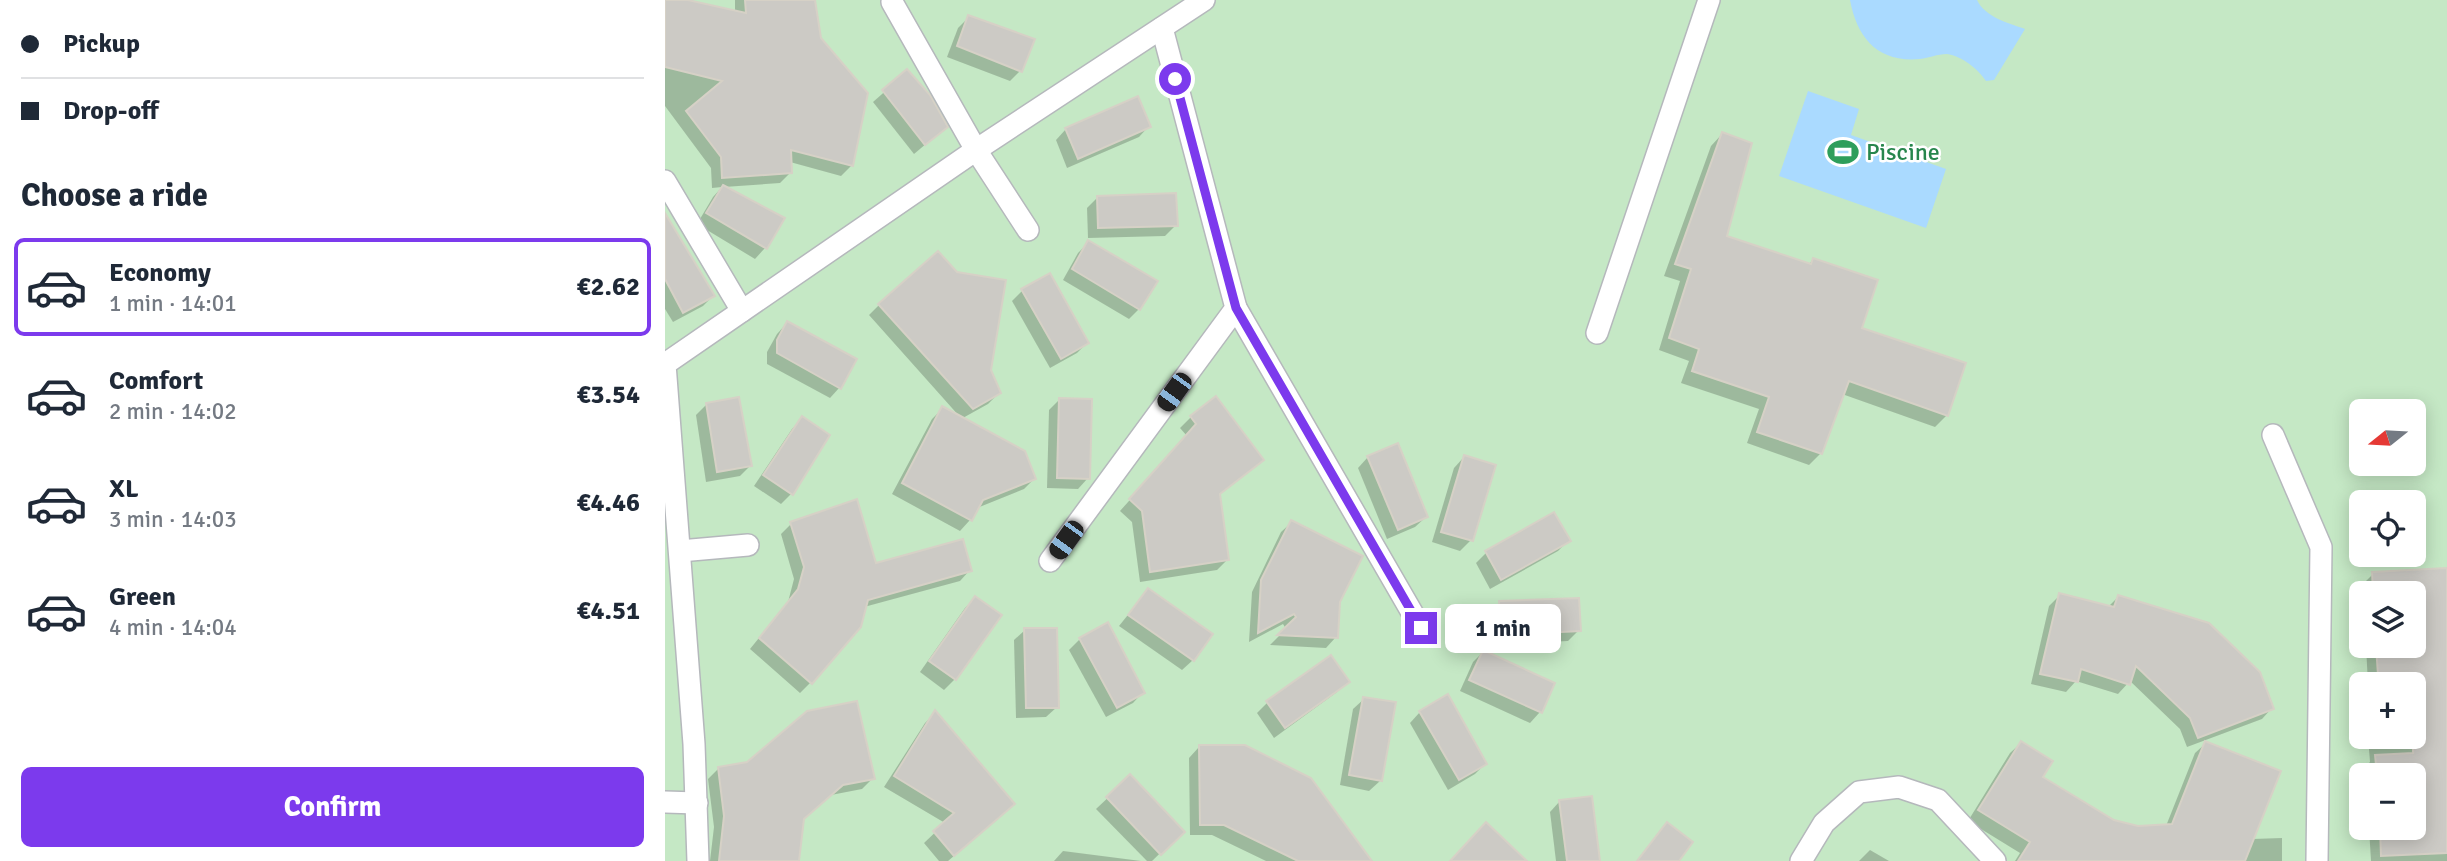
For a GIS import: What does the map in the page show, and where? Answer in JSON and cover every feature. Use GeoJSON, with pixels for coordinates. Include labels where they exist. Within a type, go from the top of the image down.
{"type":"FeatureCollection","features":[{"type":"Feature","properties":{"kind":"lane"},"geometry":{"type":"LineString","coordinates":[[698,861],[697,803],[674,594],[680,551],[665,364],[976,150],[1204,0]]}},
{"type":"Feature","properties":{"kind":"lane"},"geometry":{"type":"LineString","coordinates":[[1597,333],[1709,0]]}},
{"type":"Feature","properties":{"kind":"lane"},"geometry":{"type":"LineString","coordinates":[[892,2],[976,150],[1028,230]]}},
{"type":"Feature","properties":{"kind":"lane"},"geometry":{"type":"LineString","coordinates":[[1162,28],[1236,308],[1421,628]]}},
{"type":"Feature","properties":{"kind":"lane"},"geometry":{"type":"LineString","coordinates":[[665,181],[742,311]]}},
{"type":"Feature","properties":{"kind":"lane"},"geometry":{"type":"LineString","coordinates":[[1050,561],[1236,308]]}},
{"type":"Feature","properties":{"kind":"lane"},"geometry":{"type":"LineString","coordinates":[[2273,435],[2321,547],[2317,861]]}},
{"type":"Feature","properties":{"kind":"lane"},"geometry":{"type":"LineString","coordinates":[[680,551],[748,545]]}},
{"type":"Feature","properties":{"kind":"lane"},"geometry":{"type":"LineString","coordinates":[[1801,861],[1824,823],[1860,792],[1899,787],[1938,800],[1995,861]]}},
{"type":"Feature","properties":{"kind":"lane"},"geometry":{"type":"LineString","coordinates":[[665,802],[697,803]]}},
{"type":"Feature","properties":{"kind":"green space"},"geometry":{"type":"Polygon","coordinates":[[[665,0],[2447,0],[2447,861],[665,861],[665,0]]]}},
{"type":"Feature","properties":{"kind":"water","name":"Piscine"},"geometry":{"type":"Polygon","coordinates":[[[1850,0],[1977,0],[1991,15],[2025,29],[1994,80],[1986,81],[1969,64],[1953,55],[1905,59],[1881,52],[1864,36],[1858,26],[1850,0]]]}},
{"type":"Feature","properties":{"kind":"water","name":"Piscine"},"geometry":{"type":"Polygon","coordinates":[[[1808,91],[1859,109],[1851,135],[1946,169],[1926,228],[1779,176],[1808,91]]]}},
{"type":"Feature","properties":{"kind":"building"},"geometry":{"type":"Polygon","coordinates":[[[665,0],[688,0],[746,13],[745,0],[815,0],[821,38],[868,93],[853,166],[791,150],[792,173],[722,178],[721,157],[686,111],[722,81],[665,67],[665,0]]]}},
{"type":"Feature","properties":{"kind":"building"},"geometry":{"type":"Polygon","coordinates":[[[968,15],[1035,39],[1022,72],[957,46],[968,15]]]}},
{"type":"Feature","properties":{"kind":"building"},"geometry":{"type":"Polygon","coordinates":[[[907,69],[930,95],[948,127],[925,145],[882,90],[907,69]]]}},
{"type":"Feature","properties":{"kind":"building"},"geometry":{"type":"Polygon","coordinates":[[[1138,96],[1151,127],[1078,159],[1065,128],[1138,96]]]}},
{"type":"Feature","properties":{"kind":"building"},"geometry":{"type":"Polygon","coordinates":[[[1722,132],[1752,143],[1727,236],[1811,264],[1813,258],[1878,280],[1862,328],[1966,363],[1948,416],[1849,381],[1822,454],[1757,432],[1769,397],[1692,371],[1699,349],[1669,338],[1691,269],[1675,264],[1722,132]]]}},
{"type":"Feature","properties":{"kind":"building"},"geometry":{"type":"Polygon","coordinates":[[[723,185],[785,218],[767,249],[706,213],[723,185]]]}},
{"type":"Feature","properties":{"kind":"building"},"geometry":{"type":"Polygon","coordinates":[[[1176,193],[1178,226],[1098,228],[1097,196],[1176,193]]]}},
{"type":"Feature","properties":{"kind":"building"},"geometry":{"type":"Polygon","coordinates":[[[665,213],[715,296],[683,313],[665,279],[665,213]]]}},
{"type":"Feature","properties":{"kind":"building"},"geometry":{"type":"Polygon","coordinates":[[[1088,240],[1158,281],[1140,310],[1072,269],[1088,240]]]}},
{"type":"Feature","properties":{"kind":"building"},"geometry":{"type":"Polygon","coordinates":[[[938,251],[957,272],[1006,280],[991,370],[1001,393],[973,409],[878,304],[938,251]]]}},
{"type":"Feature","properties":{"kind":"building"},"geometry":{"type":"Polygon","coordinates":[[[1050,273],[1089,343],[1061,359],[1021,289],[1050,273]]]}},
{"type":"Feature","properties":{"kind":"building"},"geometry":{"type":"Polygon","coordinates":[[[787,321],[857,359],[841,389],[777,353],[777,340],[787,321]]]}},
{"type":"Feature","properties":{"kind":"building"},"geometry":{"type":"Polygon","coordinates":[[[1216,396],[1264,460],[1220,494],[1229,560],[1150,572],[1142,511],[1129,499],[1196,424],[1190,416],[1216,396]]]}},
{"type":"Feature","properties":{"kind":"building"},"geometry":{"type":"Polygon","coordinates":[[[739,397],[752,466],[717,472],[706,403],[739,397]]]}},
{"type":"Feature","properties":{"kind":"building"},"geometry":{"type":"Polygon","coordinates":[[[1059,398],[1092,399],[1090,479],[1057,478],[1059,398]]]}},
{"type":"Feature","properties":{"kind":"building"},"geometry":{"type":"Polygon","coordinates":[[[942,406],[1025,451],[1036,479],[983,500],[972,521],[902,483],[942,406]]]}},
{"type":"Feature","properties":{"kind":"building"},"geometry":{"type":"Polygon","coordinates":[[[802,416],[830,435],[793,495],[763,475],[802,416]]]}},
{"type":"Feature","properties":{"kind":"building"},"geometry":{"type":"Polygon","coordinates":[[[1398,443],[1428,517],[1398,530],[1367,456],[1398,443]]]}},
{"type":"Feature","properties":{"kind":"building"},"geometry":{"type":"Polygon","coordinates":[[[1464,455],[1496,465],[1473,541],[1441,532],[1464,455]]]}},
{"type":"Feature","properties":{"kind":"building"},"geometry":{"type":"Polygon","coordinates":[[[857,499],[876,563],[963,539],[972,571],[868,600],[861,627],[812,684],[759,638],[798,589],[804,567],[790,522],[857,499]]]}},
{"type":"Feature","properties":{"kind":"building"},"geometry":{"type":"Polygon","coordinates":[[[1554,512],[1571,541],[1501,580],[1485,551],[1554,512]]]}},
{"type":"Feature","properties":{"kind":"building"},"geometry":{"type":"Polygon","coordinates":[[[1291,520],[1363,556],[1340,602],[1338,638],[1277,635],[1296,617],[1294,614],[1258,633],[1261,580],[1291,520]]]}},
{"type":"Feature","properties":{"kind":"building"},"geometry":{"type":"Polygon","coordinates":[[[2447,568],[2447,853],[2381,856],[2380,840],[2426,840],[2426,763],[2376,763],[2375,755],[2413,753],[2413,749],[2426,749],[2426,672],[2378,672],[2377,658],[2426,658],[2426,581],[2372,581],[2372,572],[2447,568]]]}},
{"type":"Feature","properties":{"kind":"building"},"geometry":{"type":"Polygon","coordinates":[[[1148,588],[1213,634],[1194,661],[1128,615],[1148,588]]]}},
{"type":"Feature","properties":{"kind":"building"},"geometry":{"type":"Polygon","coordinates":[[[2059,593],[2114,607],[2118,595],[2209,623],[2260,672],[2274,709],[2198,738],[2190,718],[2136,666],[2130,685],[2081,669],[2078,682],[2040,674],[2059,593]]]}},
{"type":"Feature","properties":{"kind":"building"},"geometry":{"type":"Polygon","coordinates":[[[975,596],[1002,615],[956,680],[929,661],[975,596]]]}},
{"type":"Feature","properties":{"kind":"building"},"geometry":{"type":"Polygon","coordinates":[[[1579,598],[1581,631],[1501,635],[1499,601],[1579,598]]]}},
{"type":"Feature","properties":{"kind":"building"},"geometry":{"type":"Polygon","coordinates":[[[1108,622],[1145,693],[1117,708],[1079,638],[1108,622]]]}},
{"type":"Feature","properties":{"kind":"building"},"geometry":{"type":"Polygon","coordinates":[[[1024,628],[1057,628],[1059,708],[1026,708],[1024,628]]]}},
{"type":"Feature","properties":{"kind":"building"},"geometry":{"type":"Polygon","coordinates":[[[1483,650],[1555,683],[1542,713],[1469,680],[1483,650]]]}},
{"type":"Feature","properties":{"kind":"building"},"geometry":{"type":"Polygon","coordinates":[[[1331,655],[1350,682],[1285,728],[1266,701],[1331,655]]]}},
{"type":"Feature","properties":{"kind":"building"},"geometry":{"type":"Polygon","coordinates":[[[1448,694],[1487,764],[1459,780],[1419,711],[1448,694]]]}},
{"type":"Feature","properties":{"kind":"building"},"geometry":{"type":"Polygon","coordinates":[[[1363,697],[1396,702],[1382,781],[1349,775],[1363,697]]]}},
{"type":"Feature","properties":{"kind":"building"},"geometry":{"type":"Polygon","coordinates":[[[857,701],[875,779],[843,785],[804,819],[799,861],[719,861],[724,816],[718,767],[747,762],[807,711],[857,701]]]}},
{"type":"Feature","properties":{"kind":"building"},"geometry":{"type":"Polygon","coordinates":[[[935,710],[1015,804],[954,856],[933,831],[954,813],[894,776],[935,710]]]}},
{"type":"Feature","properties":{"kind":"building"},"geometry":{"type":"Polygon","coordinates":[[[2021,741],[2053,761],[2043,777],[2114,820],[2138,826],[2172,824],[2205,741],[2281,771],[2245,861],[2018,861],[2030,842],[1978,810],[2021,741]]]}},
{"type":"Feature","properties":{"kind":"building"},"geometry":{"type":"Polygon","coordinates":[[[1199,745],[1245,745],[1311,778],[1372,861],[1298,861],[1224,825],[1200,825],[1199,745]]]}},
{"type":"Feature","properties":{"kind":"building"},"geometry":{"type":"Polygon","coordinates":[[[1130,774],[1185,832],[1161,855],[1106,797],[1130,774]]]}},
{"type":"Feature","properties":{"kind":"building"},"geometry":{"type":"Polygon","coordinates":[[[1592,796],[1600,861],[1567,861],[1559,800],[1592,796]]]}},
{"type":"Feature","properties":{"kind":"building"},"geometry":{"type":"Polygon","coordinates":[[[1486,822],[1527,861],[1450,861],[1486,822]]]}},
{"type":"Feature","properties":{"kind":"building"},"geometry":{"type":"Polygon","coordinates":[[[1667,822],[1693,842],[1679,861],[1637,861],[1667,822]]]}},
{"type":"Feature","properties":{"kind":"place","name":"Piscine"},"geometry":{"type":"Point","coordinates":[1843,152]}},
{"type":"Feature","properties":{"kind":"route"},"geometry":{"type":"LineString","coordinates":[[1175,79],[1236,308],[1421,628]]}}]}
